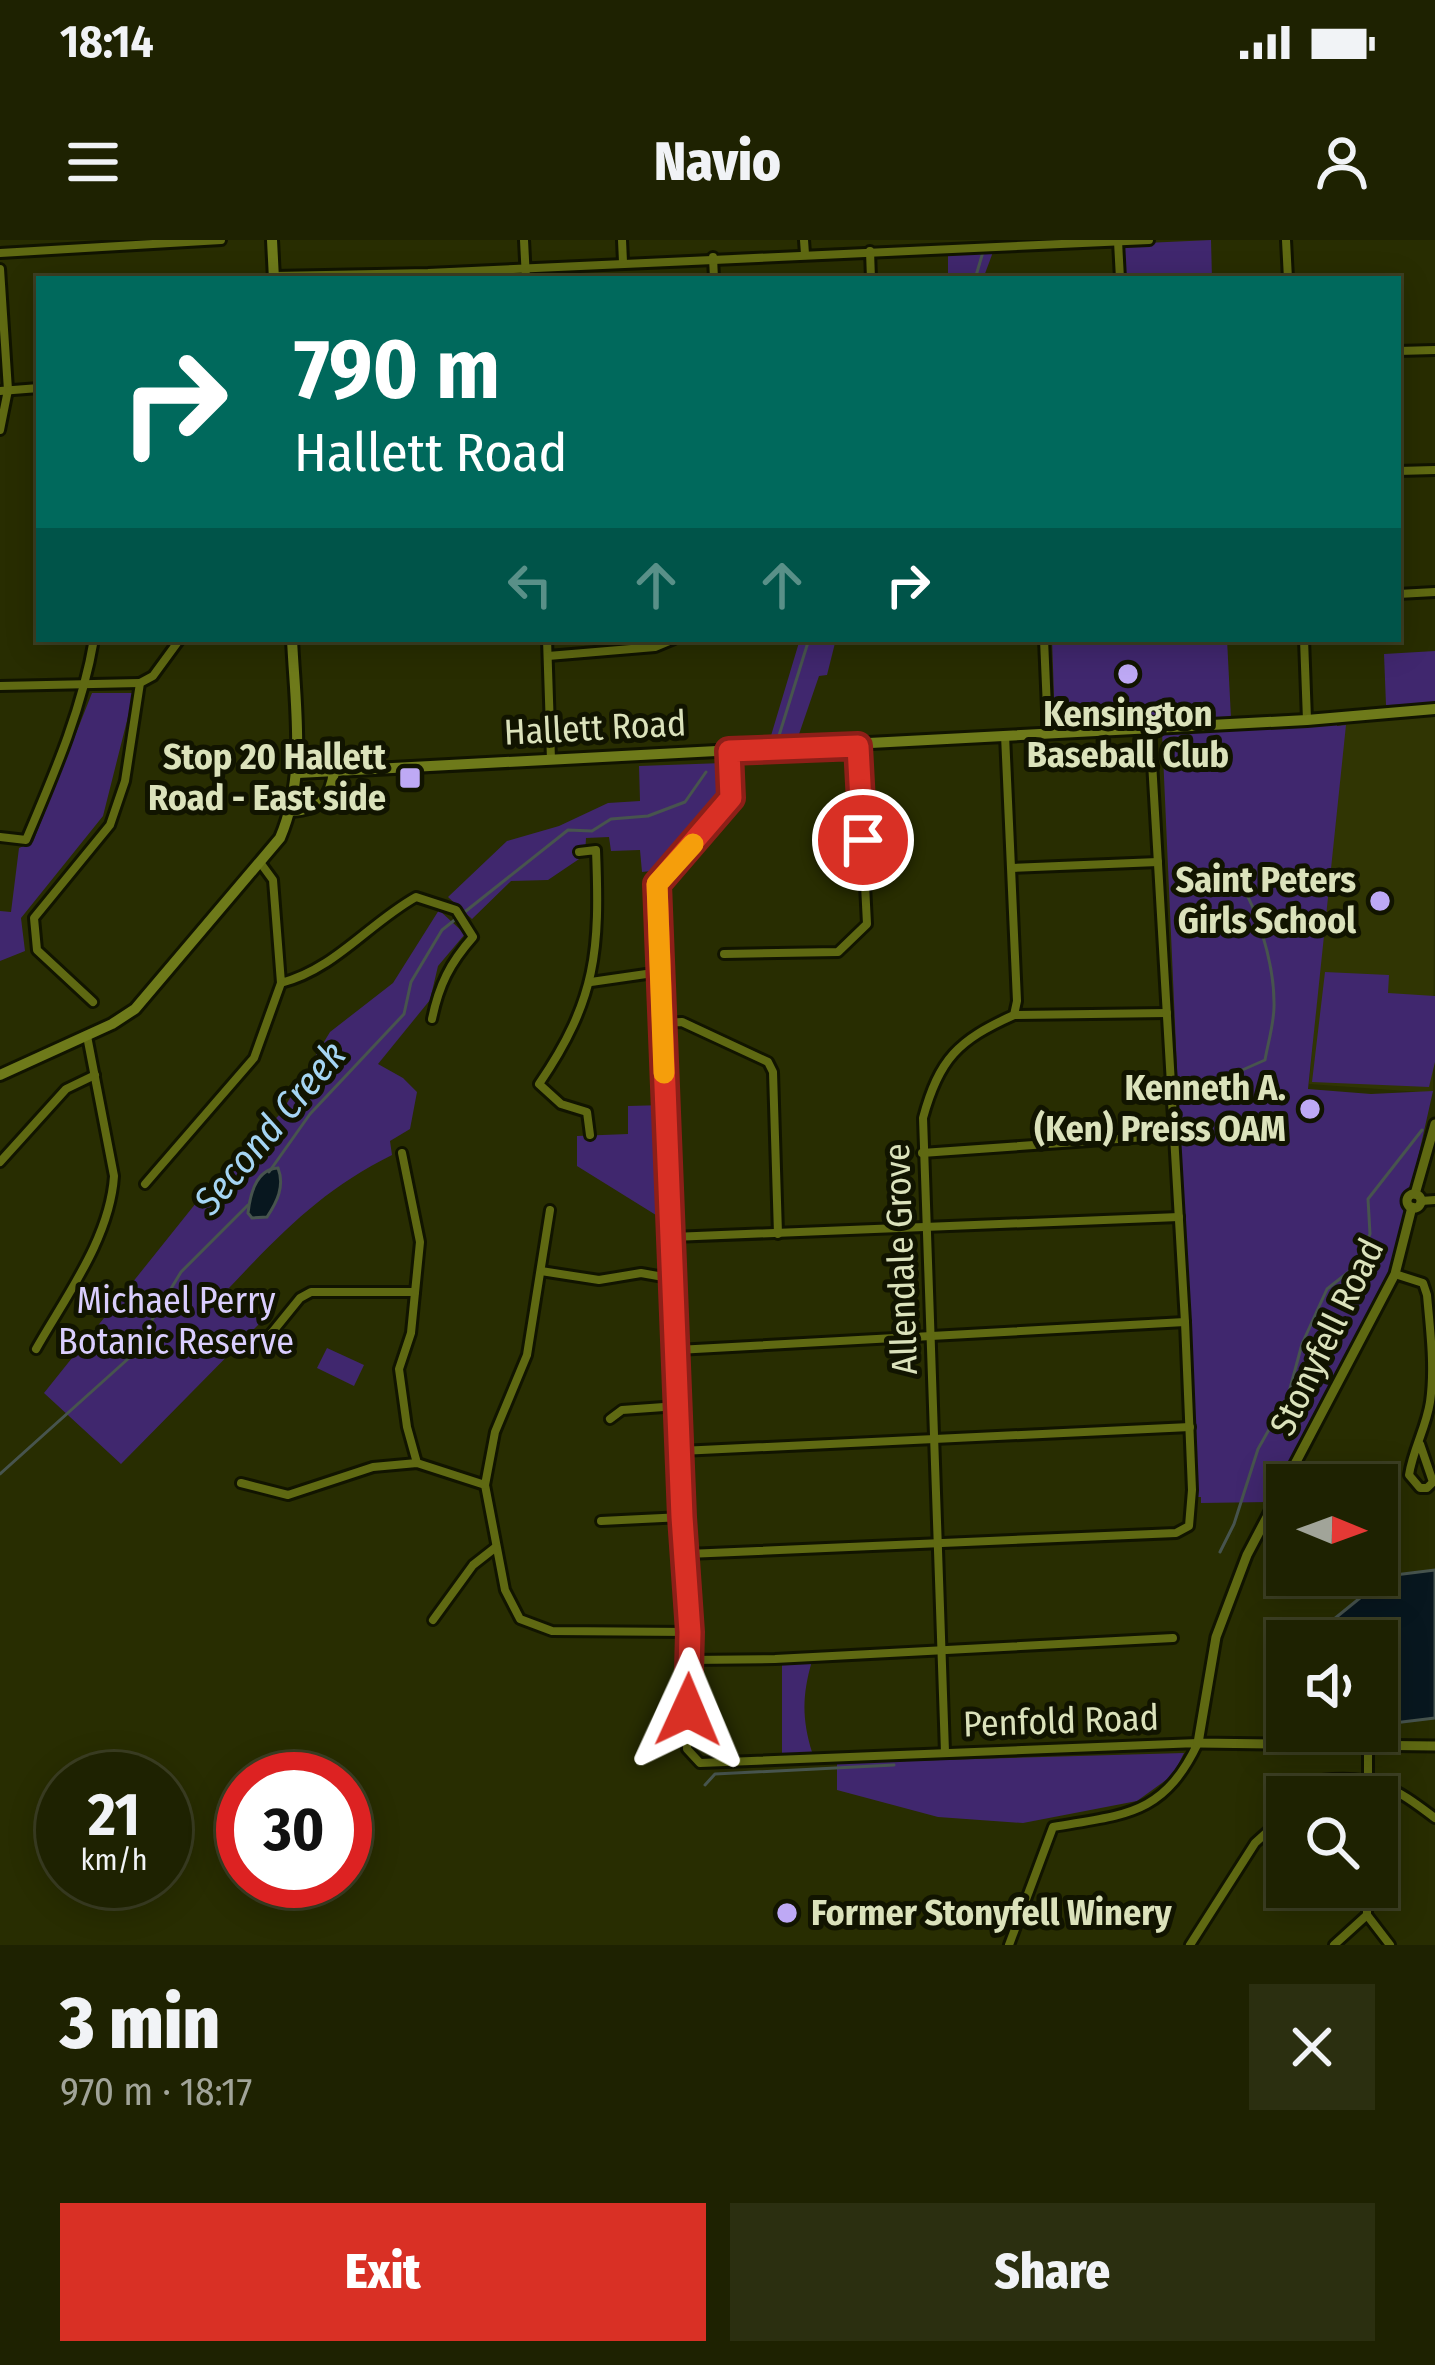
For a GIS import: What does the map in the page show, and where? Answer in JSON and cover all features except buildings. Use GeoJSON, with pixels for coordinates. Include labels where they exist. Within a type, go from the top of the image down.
{"type":"FeatureCollection","features":[{"type":"Feature","properties":{"kind":"main road"},"geometry":{"type":"LineString","coordinates":[[272,240],[274,276]]}},
{"type":"Feature","properties":{"kind":"main road"},"geometry":{"type":"LineString","coordinates":[[0,1075],[135,1009],[262,865],[292,811],[298,773],[292,642]]}},
{"type":"Feature","properties":{"kind":"main road","name":"Hallett Road"},"geometry":{"type":"LineString","coordinates":[[298,773],[858,746],[1435,709]]}},
{"type":"Feature","properties":{"kind":"main road"},"geometry":{"type":"LineString","coordinates":[[292,811],[322,803],[334,772]]}},
{"type":"Feature","properties":{"kind":"street"},"geometry":{"type":"LineString","coordinates":[[0,254],[221,240]]}},
{"type":"Feature","properties":{"kind":"street"},"geometry":{"type":"LineString","coordinates":[[524,240],[526,273]]}},
{"type":"Feature","properties":{"kind":"street"},"geometry":{"type":"LineString","coordinates":[[622,240],[622,262]]}},
{"type":"Feature","properties":{"kind":"street"},"geometry":{"type":"LineString","coordinates":[[804,240],[805,254]]}},
{"type":"Feature","properties":{"kind":"street"},"geometry":{"type":"LineString","coordinates":[[428,276],[947,244],[1149,240]]}},
{"type":"Feature","properties":{"kind":"street"},"geometry":{"type":"LineString","coordinates":[[1286,240],[1288,276]]}},
{"type":"Feature","properties":{"kind":"street"},"geometry":{"type":"LineString","coordinates":[[1118,242],[1120,276]]}},
{"type":"Feature","properties":{"kind":"street"},"geometry":{"type":"LineString","coordinates":[[871,250],[871,276]]}},
{"type":"Feature","properties":{"kind":"street"},"geometry":{"type":"LineString","coordinates":[[713,257],[714,276]]}},
{"type":"Feature","properties":{"kind":"street"},"geometry":{"type":"LineString","coordinates":[[0,269],[4,390],[0,430]]}},
{"type":"Feature","properties":{"kind":"street"},"geometry":{"type":"LineString","coordinates":[[1401,352],[1435,350]]}},
{"type":"Feature","properties":{"kind":"street"},"geometry":{"type":"LineString","coordinates":[[4,390],[36,388]]}},
{"type":"Feature","properties":{"kind":"street"},"geometry":{"type":"LineString","coordinates":[[1401,471],[1435,470]]}},
{"type":"Feature","properties":{"kind":"street"},"geometry":{"type":"LineString","coordinates":[[1401,593],[1435,592]]}},
{"type":"Feature","properties":{"kind":"street"},"geometry":{"type":"LineString","coordinates":[[0,837],[26,840],[86,683],[93,642]]}},
{"type":"Feature","properties":{"kind":"street"},"geometry":{"type":"LineString","coordinates":[[0,686],[140,683],[153,676],[178,642]]}},
{"type":"Feature","properties":{"kind":"street"},"geometry":{"type":"LineString","coordinates":[[547,642],[551,760]]}},
{"type":"Feature","properties":{"kind":"street"},"geometry":{"type":"LineString","coordinates":[[1044,642],[1048,732]]}},
{"type":"Feature","properties":{"kind":"street"},"geometry":{"type":"LineString","coordinates":[[1304,642],[1307,720]]}},
{"type":"Feature","properties":{"kind":"street"},"geometry":{"type":"LineString","coordinates":[[548,656],[653,643]]}},
{"type":"Feature","properties":{"kind":"street"},"geometry":{"type":"LineString","coordinates":[[93,1002],[37,950],[34,918],[110,825],[125,782],[140,683]]}},
{"type":"Feature","properties":{"kind":"street"},"geometry":{"type":"LineString","coordinates":[[687,1554],[1176,1533],[1189,1526],[1185,1322],[1150,727]]}},
{"type":"Feature","properties":{"kind":"street"},"geometry":{"type":"LineString","coordinates":[[1006,735],[1014,1015],[1167,1013]]}},
{"type":"Feature","properties":{"kind":"street"},"geometry":{"type":"LineString","coordinates":[[724,954],[838,952],[867,924],[858,746]]}},
{"type":"Feature","properties":{"kind":"street"},"geometry":{"type":"LineString","coordinates":[[729,751],[731,798],[657,884],[690,1660],[1173,1638]]}},
{"type":"Feature","properties":{"kind":"street"},"geometry":{"type":"LineString","coordinates":[[579,852],[596,850],[598,909],[591,982],[570,1039],[539,1084],[561,1104],[587,1112],[590,1135]]}},
{"type":"Feature","properties":{"kind":"street"},"geometry":{"type":"LineString","coordinates":[[1012,868],[1158,862]]}},
{"type":"Feature","properties":{"kind":"street"},"geometry":{"type":"LineString","coordinates":[[145,1184],[254,1058],[280,983],[273,880],[262,865]]}},
{"type":"Feature","properties":{"kind":"street"},"geometry":{"type":"LineString","coordinates":[[280,983],[307,976],[416,897],[461,915],[473,937],[452,961],[438,990],[432,1019]]}},
{"type":"Feature","properties":{"kind":"street"},"geometry":{"type":"LineString","coordinates":[[591,982],[660,972]]}},
{"type":"Feature","properties":{"kind":"street","name":"Allendale Grove"},"geometry":{"type":"LineString","coordinates":[[945,1752],[923,1118],[945,1059],[986,1028],[1014,1015]]}},
{"type":"Feature","properties":{"kind":"street"},"geometry":{"type":"LineString","coordinates":[[662,1023],[682,1022],[768,1062],[773,1072],[778,1234]]}},
{"type":"Feature","properties":{"kind":"street"},"geometry":{"type":"LineString","coordinates":[[36,1349],[93,1250],[113,1193],[114,1175],[87,1036]]}},
{"type":"Feature","properties":{"kind":"street"},"geometry":{"type":"LineString","coordinates":[[0,1162],[66,1089],[95,1075]]}},
{"type":"Feature","properties":{"kind":"street","name":"Stonyfell Road"},"geometry":{"type":"LineString","coordinates":[[1009,1945],[1053,1827],[1142,1810],[1181,1778],[1198,1743],[1216,1637],[1247,1555],[1395,1274],[1435,1124]]}},
{"type":"Feature","properties":{"kind":"street"},"geometry":{"type":"LineString","coordinates":[[922,1153],[1174,1135]]}},
{"type":"Feature","properties":{"kind":"street"},"geometry":{"type":"LineString","coordinates":[[402,1153],[420,1242],[411,1333],[400,1369],[417,1463]]}},
{"type":"Feature","properties":{"kind":"street"},"geometry":{"type":"LineString","coordinates":[[1416,1201],[1435,1200]]}},
{"type":"Feature","properties":{"kind":"street"},"geometry":{"type":"LineString","coordinates":[[550,1210],[527,1355],[495,1432],[485,1485],[505,1590],[520,1618],[552,1631],[690,1632]]}},
{"type":"Feature","properties":{"kind":"street"},"geometry":{"type":"LineString","coordinates":[[672,1237],[1179,1216]]}},
{"type":"Feature","properties":{"kind":"street"},"geometry":{"type":"LineString","coordinates":[[541,1271],[599,1280],[641,1273],[675,1279]]}},
{"type":"Feature","properties":{"kind":"street"},"geometry":{"type":"LineString","coordinates":[[1395,1274],[1423,1283],[1427,1295],[1431,1383],[1420,1444],[1433,1482],[1427,1488],[1420,1488],[1409,1475],[1412,1453],[1420,1444]]}},
{"type":"Feature","properties":{"kind":"street"},"geometry":{"type":"LineString","coordinates":[[270,1335],[310,1292],[415,1292]]}},
{"type":"Feature","properties":{"kind":"street"},"geometry":{"type":"LineString","coordinates":[[677,1350],[1185,1322]]}},
{"type":"Feature","properties":{"kind":"street"},"geometry":{"type":"LineString","coordinates":[[610,1418],[622,1410],[678,1406]]}},
{"type":"Feature","properties":{"kind":"street"},"geometry":{"type":"LineString","coordinates":[[680,1450],[1190,1427]]}},
{"type":"Feature","properties":{"kind":"street"},"geometry":{"type":"LineString","coordinates":[[241,1483],[288,1495],[373,1467],[417,1463],[485,1485]]}},
{"type":"Feature","properties":{"kind":"street"},"geometry":{"type":"LineString","coordinates":[[601,1521],[682,1517]]}},
{"type":"Feature","properties":{"kind":"street"},"geometry":{"type":"LineString","coordinates":[[433,1620],[473,1564],[496,1546]]}},
{"type":"Feature","properties":{"kind":"street","name":"Penfold Road"},"geometry":{"type":"LineString","coordinates":[[690,1660],[688,1749],[700,1763],[1198,1743],[1266,1745]]}},
{"type":"Feature","properties":{"kind":"street","name":"Penfold Road"},"geometry":{"type":"LineString","coordinates":[[1398,1747],[1435,1746]]}},
{"type":"Feature","properties":{"kind":"street"},"geometry":{"type":"LineString","coordinates":[[1398,1792],[1435,1818]]}},
{"type":"Feature","properties":{"kind":"street"},"geometry":{"type":"LineString","coordinates":[[1190,1945],[1266,1833]]}},
{"type":"Feature","properties":{"kind":"street"},"geometry":{"type":"LineString","coordinates":[[1367,1908],[1367,1915],[1390,1945]]}},
{"type":"Feature","properties":{"kind":"street"},"geometry":{"type":"LineString","coordinates":[[1334,1945],[1367,1915]]}},
{"type":"Feature","properties":{"kind":"shaded area","name":"Saint Peters Girls School"},"geometry":{"type":"Polygon","coordinates":[[[1435,716],[1433,1093],[1309,1084],[1342,718],[1435,716]]]}},
{"type":"Feature","properties":{"kind":"green space"},"geometry":{"type":"Polygon","coordinates":[[[1211,240],[1212,276],[1124,276],[1123,244],[1211,240]]]}},
{"type":"Feature","properties":{"kind":"green space"},"geometry":{"type":"Polygon","coordinates":[[[993,252],[984,276],[948,276],[948,254],[993,252]]]}},
{"type":"Feature","properties":{"kind":"green space"},"geometry":{"type":"Polygon","coordinates":[[[799,642],[835,642],[827,675],[819,676],[797,740],[770,739],[799,642]]]}},
{"type":"Feature","properties":{"kind":"green space"},"geometry":{"type":"Polygon","coordinates":[[[1052,642],[1227,642],[1231,718],[1055,724],[1052,642]]]}},
{"type":"Feature","properties":{"kind":"green space"},"geometry":{"type":"Polygon","coordinates":[[[1435,651],[1435,704],[1386,705],[1384,654],[1435,651]]]}},
{"type":"Feature","properties":{"kind":"green space"},"geometry":{"type":"Polygon","coordinates":[[[92,693],[134,693],[103,816],[21,918],[25,951],[0,961],[0,911],[11,912],[19,848],[33,842],[92,693]]]}},
{"type":"Feature","properties":{"kind":"green space"},"geometry":{"type":"Polygon","coordinates":[[[1337,721],[1337,726],[1346,725],[1308,1089],[1371,1094],[1433,1091],[1395,1260],[1289,1464],[1266,1464],[1266,1502],[1201,1503],[1201,1497],[1196,1497],[1162,732],[1337,721]]]}},
{"type":"Feature","properties":{"kind":"green space"},"geometry":{"type":"Polygon","coordinates":[[[723,763],[723,795],[651,871],[642,872],[640,850],[611,851],[609,837],[586,838],[585,855],[548,880],[511,881],[472,919],[448,897],[507,841],[559,826],[608,803],[640,801],[639,766],[723,763]]]}},
{"type":"Feature","properties":{"kind":"green space","name":"Michael Perry Botanic Reserve"},"geometry":{"type":"Polygon","coordinates":[[[439,910],[465,934],[438,966],[430,1000],[378,1064],[417,1092],[410,1129],[390,1141],[392,1155],[324,1198],[229,1288],[261,1322],[121,1464],[44,1393],[196,1203],[281,1113],[330,1032],[393,983],[439,910]]]}},
{"type":"Feature","properties":{"kind":"green space"},"geometry":{"type":"Polygon","coordinates":[[[1325,972],[1389,975],[1388,993],[1435,996],[1435,1062],[1429,1087],[1312,1082],[1325,972]]]}},
{"type":"Feature","properties":{"kind":"green space"},"geometry":{"type":"Polygon","coordinates":[[[665,1105],[672,1225],[577,1166],[577,1136],[628,1134],[628,1106],[665,1105]]]}},
{"type":"Feature","properties":{"kind":"green space"},"geometry":{"type":"Polygon","coordinates":[[[327,1348],[364,1365],[354,1386],[317,1368],[327,1348]]]}},
{"type":"Feature","properties":{"kind":"green space"},"geometry":{"type":"Polygon","coordinates":[[[812,1661],[804,1707],[812,1752],[782,1754],[782,1663],[812,1661]]]}},
{"type":"Feature","properties":{"kind":"green space"},"geometry":{"type":"Polygon","coordinates":[[[1184,1753],[1173,1775],[1137,1801],[1023,1823],[938,1817],[837,1790],[837,1763],[1184,1753]]]}},
{"type":"Feature","properties":{"kind":"water"},"geometry":{"type":"Polygon","coordinates":[[[278,1168],[280,1187],[274,1206],[267,1217],[252,1218],[248,1213],[256,1184],[264,1173],[278,1168]]]}},
{"type":"Feature","properties":{"kind":"water"},"geometry":{"type":"Polygon","coordinates":[[[1435,1570],[1435,1718],[1398,1722],[1398,1620],[1333,1620],[1362,1596],[1398,1596],[1398,1575],[1435,1570]]]}},
{"type":"Feature","properties":{"kind":"waterway","name":"Second Creek"},"geometry":{"type":"LineString","coordinates":[[976,276],[983,252]]}},
{"type":"Feature","properties":{"kind":"waterway","name":"Second Creek"},"geometry":{"type":"LineString","coordinates":[[737,744],[777,742],[808,642]]}},
{"type":"Feature","properties":{"kind":"waterway","name":"Second Creek"},"geometry":{"type":"LineString","coordinates":[[269,1172],[310,1114],[404,1014],[411,982],[442,930],[568,830],[592,831],[611,819],[648,816],[685,802],[706,772]]}},
{"type":"Feature","properties":{"kind":"waterway"},"geometry":{"type":"LineString","coordinates":[[1232,874],[1262,934],[1274,1002],[1265,1060],[1240,1071]]}},
{"type":"Feature","properties":{"kind":"waterway"},"geometry":{"type":"LineString","coordinates":[[1220,1552],[1258,1449],[1288,1396],[1302,1344],[1327,1289],[1356,1266],[1370,1234],[1368,1199],[1422,1130]]}},
{"type":"Feature","properties":{"kind":"waterway","name":"Second Creek"},"geometry":{"type":"LineString","coordinates":[[0,1474],[129,1358],[181,1272],[248,1205]]}},
{"type":"Feature","properties":{"kind":"waterway"},"geometry":{"type":"LineString","coordinates":[[705,1785],[715,1774],[894,1765]]}},
{"type":"Feature","properties":{"kind":"slow traffic"},"geometry":{"type":"LineString","coordinates":[[664,1073],[657,884],[693,844]]}},
{"type":"Feature","properties":{"kind":"place","name":"Kensington Baseball Club"},"geometry":{"type":"Point","coordinates":[1128,674]}},
{"type":"Feature","properties":{"kind":"place","name":"Stop 20 Hallett Road - East side"},"geometry":{"type":"Point","coordinates":[410,778]}},
{"type":"Feature","properties":{"kind":"place","name":"Saint Peters Girls School"},"geometry":{"type":"Point","coordinates":[1380,901]}},
{"type":"Feature","properties":{"kind":"place","name":"Kenneth A. (Ken) Preiss OAM"},"geometry":{"type":"Point","coordinates":[1310,1109]}},
{"type":"Feature","properties":{"kind":"place","name":"Former Stonyfell Winery"},"geometry":{"type":"Point","coordinates":[787,1913]}},
{"type":"Feature","properties":{"kind":"route"},"geometry":{"type":"LineString","coordinates":[[688,1710],[689,1584],[682,1517],[657,884],[731,798],[729,751],[858,746],[863,840]]}}]}
